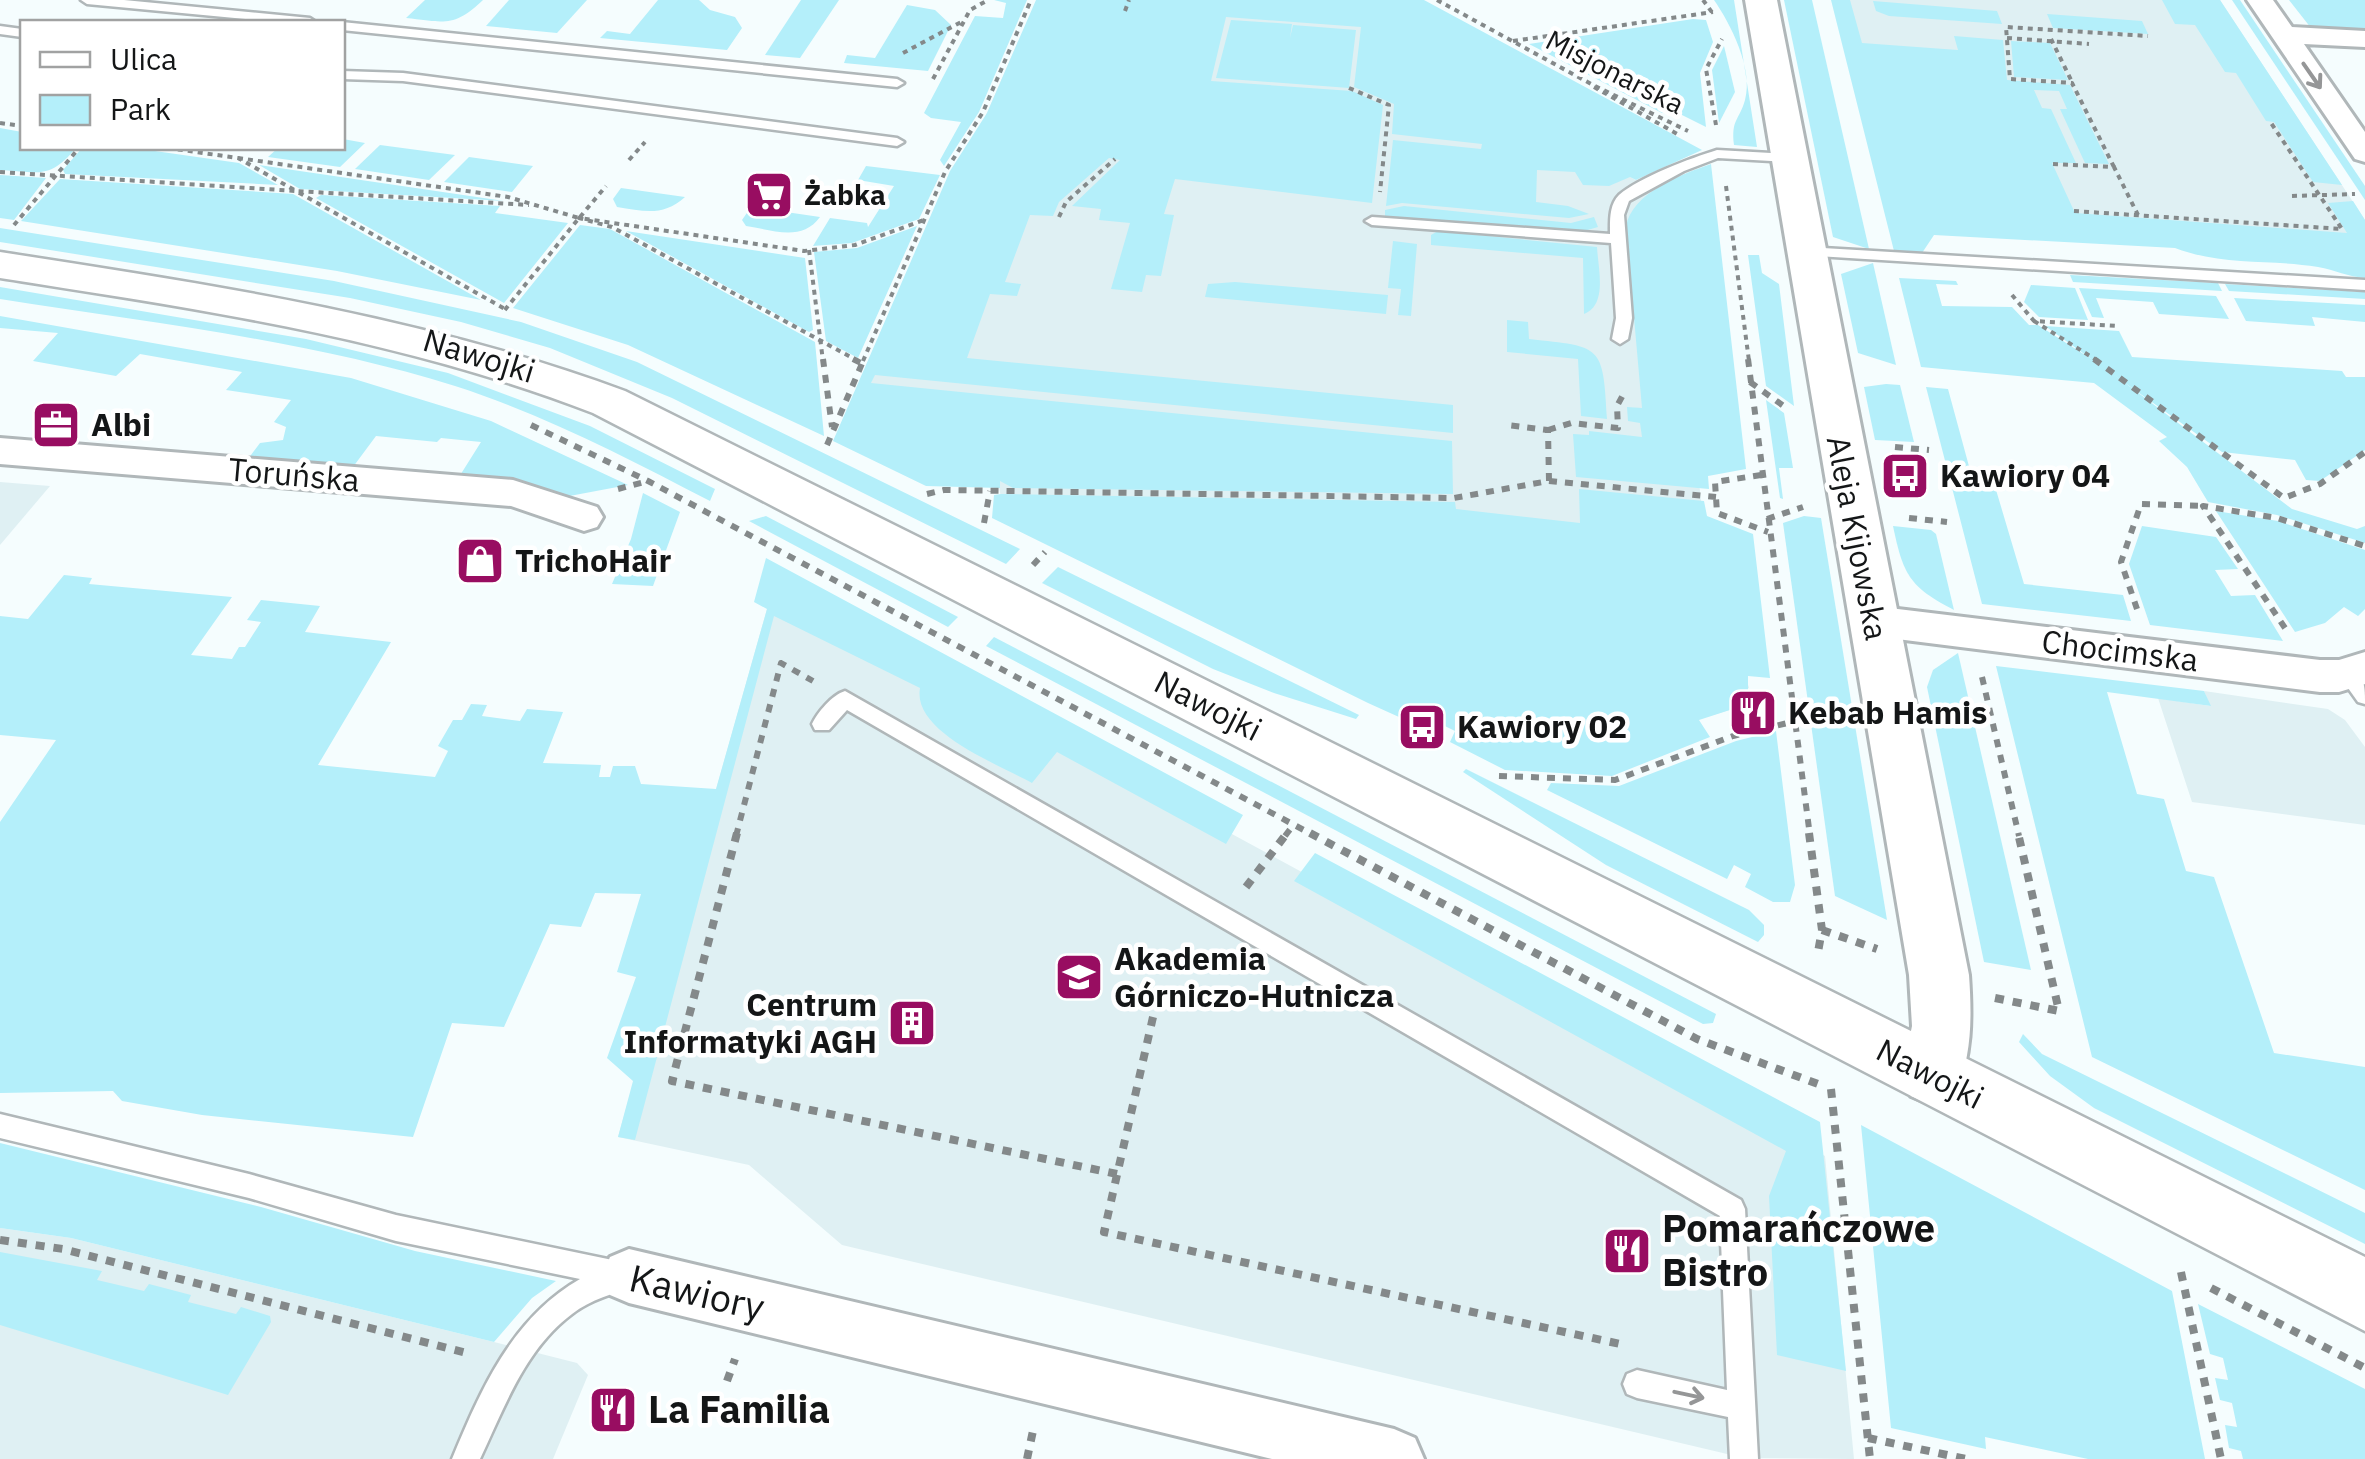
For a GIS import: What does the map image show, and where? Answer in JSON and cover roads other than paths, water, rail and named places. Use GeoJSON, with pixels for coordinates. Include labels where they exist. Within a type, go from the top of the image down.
{"type":"FeatureCollection","features":[{"type":"Feature","properties":{"kind":"main road","name":"Nawojki"},"geometry":{"type":"LineString","coordinates":[[7,245],[288,312],[424,338],[519,366],[610,402],[2365,1295]]}},
{"type":"Feature","properties":{"kind":"street","name":"Aleja Kijowska"},"geometry":{"type":"LineString","coordinates":[[1761,0],[1938,974],[1942,1026],[1933,1075]]}},
{"type":"Feature","properties":{"kind":"street"},"geometry":{"type":"LineString","coordinates":[[2260,0],[2365,153]]}},
{"type":"Feature","properties":{"kind":"street"},"geometry":{"type":"LineString","coordinates":[[2283,34],[2365,40]]}},
{"type":"Feature","properties":{"kind":"street","name":"Toruńska"},"geometry":{"type":"LineString","coordinates":[[0,451],[513,493],[584,517]]}},
{"type":"Feature","properties":{"kind":"street","name":"Chocimska"},"geometry":{"type":"LineString","coordinates":[[1873,622],[2359,679]]}},
{"type":"Feature","properties":{"kind":"street","name":"Kawiory"},"geometry":{"type":"LineString","coordinates":[[628,1276],[1394,1459]]}},
{"type":"Feature","properties":{"kind":"lane"},"geometry":{"type":"LineString","coordinates":[[87,0],[290,20]]}},
{"type":"Feature","properties":{"kind":"lane"},"geometry":{"type":"LineString","coordinates":[[345,26],[897,83]]}},
{"type":"Feature","properties":{"kind":"lane"},"geometry":{"type":"LineString","coordinates":[[345,75],[403,77],[897,142]]}},
{"type":"Feature","properties":{"kind":"lane"},"geometry":{"type":"LineString","coordinates":[[1620,340],[1624,318],[1618,216],[1623,200],[1678,168],[1722,154],[1790,158]]}},
{"type":"Feature","properties":{"kind":"lane"},"geometry":{"type":"LineString","coordinates":[[1376,215],[1618,240]]}},
{"type":"Feature","properties":{"kind":"lane"},"geometry":{"type":"LineString","coordinates":[[1806,252],[2365,285]]}},
{"type":"Feature","properties":{"kind":"lane"},"geometry":{"type":"LineString","coordinates":[[822,724],[844,699],[1732,1209],[1744,1459]]}},
{"type":"Feature","properties":{"kind":"lane","name":"Kawiory"},"geometry":{"type":"LineString","coordinates":[[0,1126],[249,1186],[396,1228],[628,1276]]}},
{"type":"Feature","properties":{"kind":"lane"},"geometry":{"type":"LineString","coordinates":[[466,1459],[531,1331],[589,1289],[628,1276]]}},
{"type":"Feature","properties":{"kind":"lane"},"geometry":{"type":"LineString","coordinates":[[1637,1384],[1740,1406]]}},
{"type":"Feature","properties":{"kind":"place","name":"Żabka"},"geometry":{"type":"Point","coordinates":[769,195]}},
{"type":"Feature","properties":{"kind":"place","name":"Albi"},"geometry":{"type":"Point","coordinates":[56,425]}},
{"type":"Feature","properties":{"kind":"place","name":"Kawiory 04"},"geometry":{"type":"Point","coordinates":[1905,476]}},
{"type":"Feature","properties":{"kind":"place","name":"TrichoHair"},"geometry":{"type":"Point","coordinates":[480,561]}},
{"type":"Feature","properties":{"kind":"place","name":"Kebab Hamis"},"geometry":{"type":"Point","coordinates":[1753,713]}},
{"type":"Feature","properties":{"kind":"place","name":"Kawiory 02"},"geometry":{"type":"Point","coordinates":[1422,727]}},
{"type":"Feature","properties":{"kind":"place","name":"Akademia Górniczo-Hutnicza"},"geometry":{"type":"Point","coordinates":[1079,977]}},
{"type":"Feature","properties":{"kind":"place","name":"Centrum Informatyki AGH"},"geometry":{"type":"Point","coordinates":[912,1023]}},
{"type":"Feature","properties":{"kind":"place","name":"Pomarańczowe Bistro"},"geometry":{"type":"Point","coordinates":[1627,1251]}},
{"type":"Feature","properties":{"kind":"place","name":"La Familia"},"geometry":{"type":"Point","coordinates":[613,1410]}}]}
